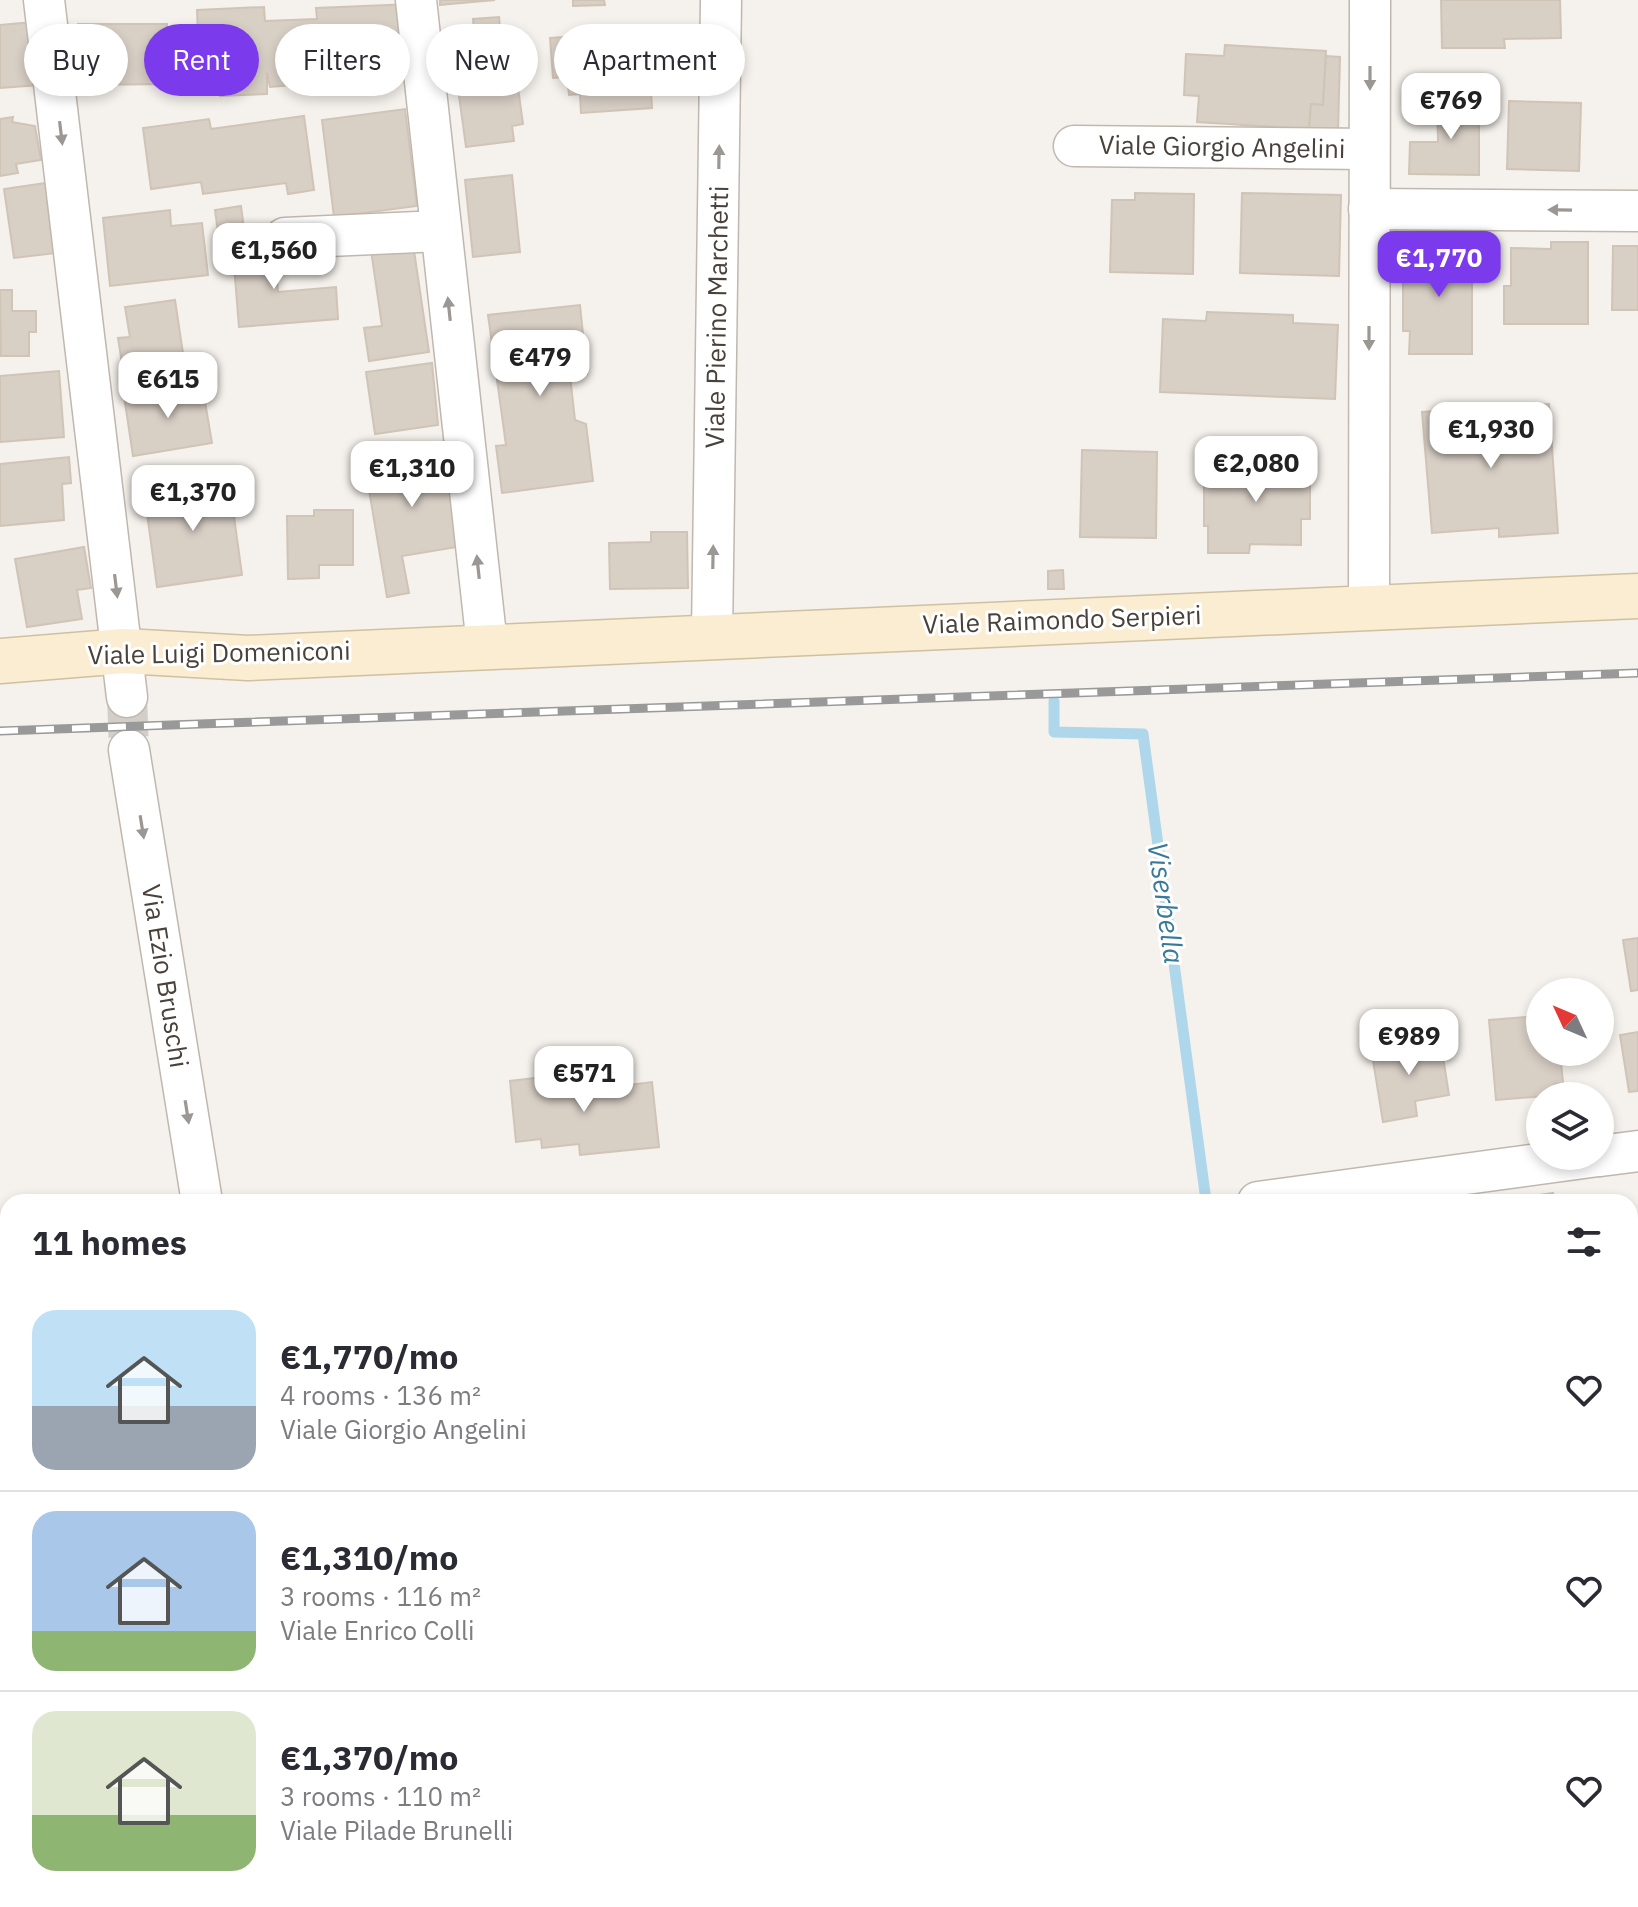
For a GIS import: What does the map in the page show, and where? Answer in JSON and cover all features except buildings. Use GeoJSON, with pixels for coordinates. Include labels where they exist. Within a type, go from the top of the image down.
{"type":"FeatureCollection","features":[{"type":"Feature","properties":{"kind":"street"},"geometry":{"type":"LineString","coordinates":[[44,0],[124,651],[127,697]]}},
{"type":"Feature","properties":{"kind":"street"},"geometry":{"type":"LineString","coordinates":[[416,0],[487,645]]}},
{"type":"Feature","properties":{"kind":"street","name":"Viale Pierino Marchetti"},"geometry":{"type":"LineString","coordinates":[[712,635],[721,0]]}},
{"type":"Feature","properties":{"kind":"street","name":"Viale Giorgio Angelini"},"geometry":{"type":"LineString","coordinates":[[1369,607],[1370,0]]}},
{"type":"Feature","properties":{"kind":"street","name":"Viale Giorgio Angelini"},"geometry":{"type":"LineString","coordinates":[[1074,146],[1369,149]]}},
{"type":"Feature","properties":{"kind":"street"},"geometry":{"type":"LineString","coordinates":[[1369,209],[1638,211]]}},
{"type":"Feature","properties":{"kind":"street"},"geometry":{"type":"LineString","coordinates":[[285,238],[440,231]]}},
{"type":"Feature","properties":{"kind":"street","name":"Viale Raimondo Serpieri"},"geometry":{"type":"LineString","coordinates":[[487,645],[1638,596]]}},
{"type":"Feature","properties":{"kind":"street","name":"Viale Luigi Domeniconi"},"geometry":{"type":"LineString","coordinates":[[0,661],[124,651],[248,658],[487,645]]}},
{"type":"Feature","properties":{"kind":"street","name":"Via Ezio Bruschi"},"geometry":{"type":"LineString","coordinates":[[129,750],[200,1194]]}},
{"type":"Feature","properties":{"kind":"street"},"geometry":{"type":"LineString","coordinates":[[1614,1154],[1638,1151]]}},
{"type":"Feature","properties":{"kind":"street"},"geometry":{"type":"LineString","coordinates":[[1317,1194],[1526,1166]]}},
{"type":"Feature","properties":{"kind":"waterway","name":"Viserbella"},"geometry":{"type":"LineString","coordinates":[[1054,701],[1054,732],[1143,734],[1205,1193]]}},
{"type":"Feature","properties":{"kind":"tunnel"},"geometry":{"type":"LineString","coordinates":[[127,697],[129,750]]}},
{"type":"Feature","properties":{"kind":"railway"},"geometry":{"type":"LineString","coordinates":[[0,731],[1638,673]]}}]}
